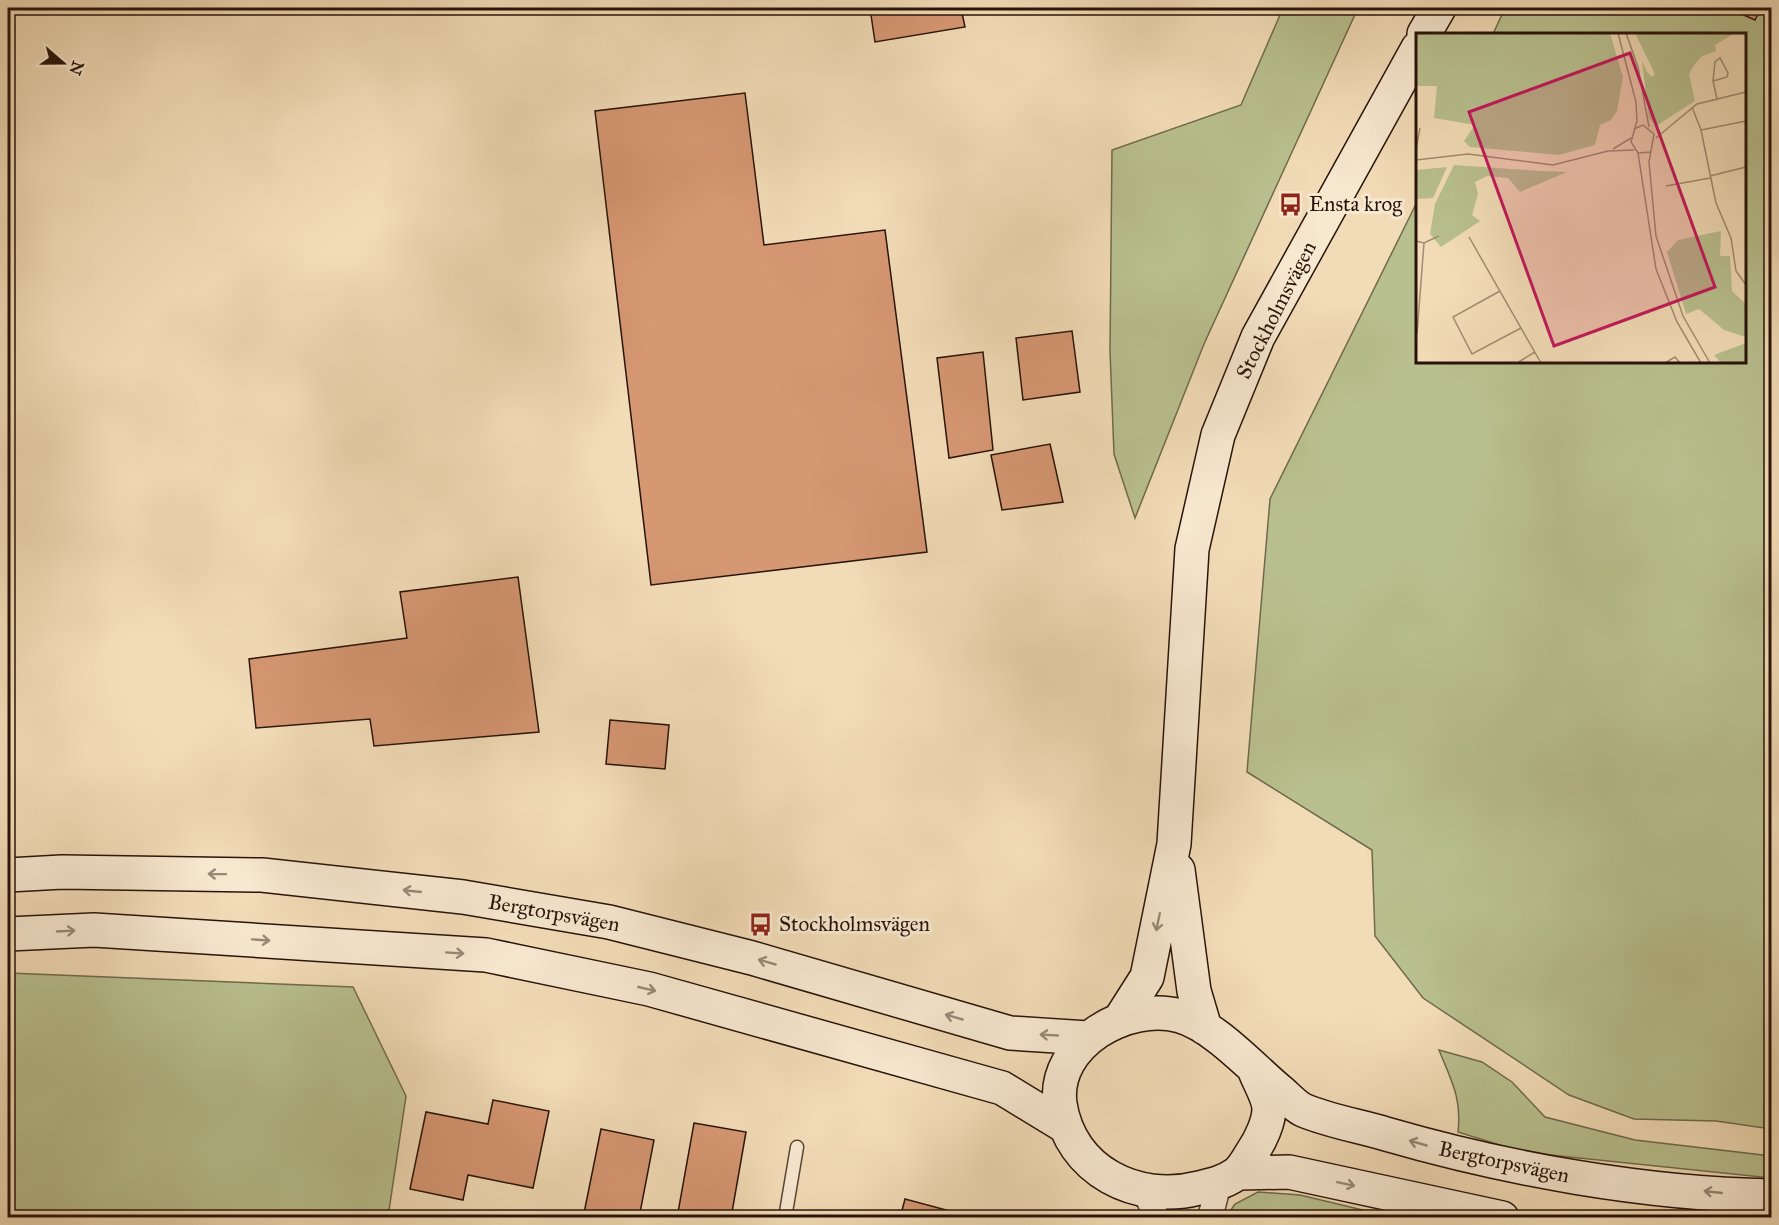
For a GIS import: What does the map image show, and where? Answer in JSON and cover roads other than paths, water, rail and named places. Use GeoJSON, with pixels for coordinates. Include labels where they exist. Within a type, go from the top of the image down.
{"type":"FeatureCollection","features":[{"type":"Feature","properties":{"kind":"main road"},"geometry":{"type":"LineString","coordinates":[[1425,33],[1439,8]]}},
{"type":"Feature","properties":{"kind":"main road","name":"Stockholmsvägen"},"geometry":{"type":"LineString","coordinates":[[1119,1021],[1147,977],[1174,844],[1192,549],[1218,435],[1258,337],[1416,52]]}},
{"type":"Feature","properties":{"kind":"main road","name":"Stockholmsvägen"},"geometry":{"type":"LineString","coordinates":[[1174,844],[1194,991],[1205,1028]]}},
{"type":"Feature","properties":{"kind":"main road","name":"Bergtorpsvägen"},"geometry":{"type":"LineString","coordinates":[[8,876],[62,872],[262,875],[462,897],[620,925],[752,958],[1010,1033],[1088,1038]]}},
{"type":"Feature","properties":{"kind":"main road"},"geometry":{"type":"LineString","coordinates":[[8,934],[94,930],[486,955],[649,989],[1002,1088],[1066,1127]]}},
{"type":"Feature","properties":{"kind":"main road"},"geometry":{"type":"LineString","coordinates":[[1229,1178],[1260,1142],[1269,1108],[1255,1071],[1205,1028],[1180,1016],[1150,1014],[1119,1021],[1088,1038],[1066,1064],[1060,1101],[1066,1127],[1083,1153],[1097,1167],[1151,1205],[1176,1194],[1229,1178],[1289,1172],[1502,1218]]}},
{"type":"Feature","properties":{"kind":"main road","name":"Bergtorpsvägen"},"geometry":{"type":"LineString","coordinates":[[1255,1071],[1302,1109],[1439,1149],[1580,1178],[1738,1195],[1772,1196]]}},
{"type":"Feature","properties":{"kind":"street"},"geometry":{"type":"LineString","coordinates":[[1210,1218],[1229,1178]]}},
{"type":"Feature","properties":{"kind":"lane"},"geometry":{"type":"LineString","coordinates":[[785,1218],[797,1147]]}},
{"type":"Feature","properties":{"kind":"place","name":"Ensta krog"},"geometry":{"type":"Point","coordinates":[1291,204]}},
{"type":"Feature","properties":{"kind":"place","name":"Stockholmsvägen"},"geometry":{"type":"Point","coordinates":[761,924]}}]}
